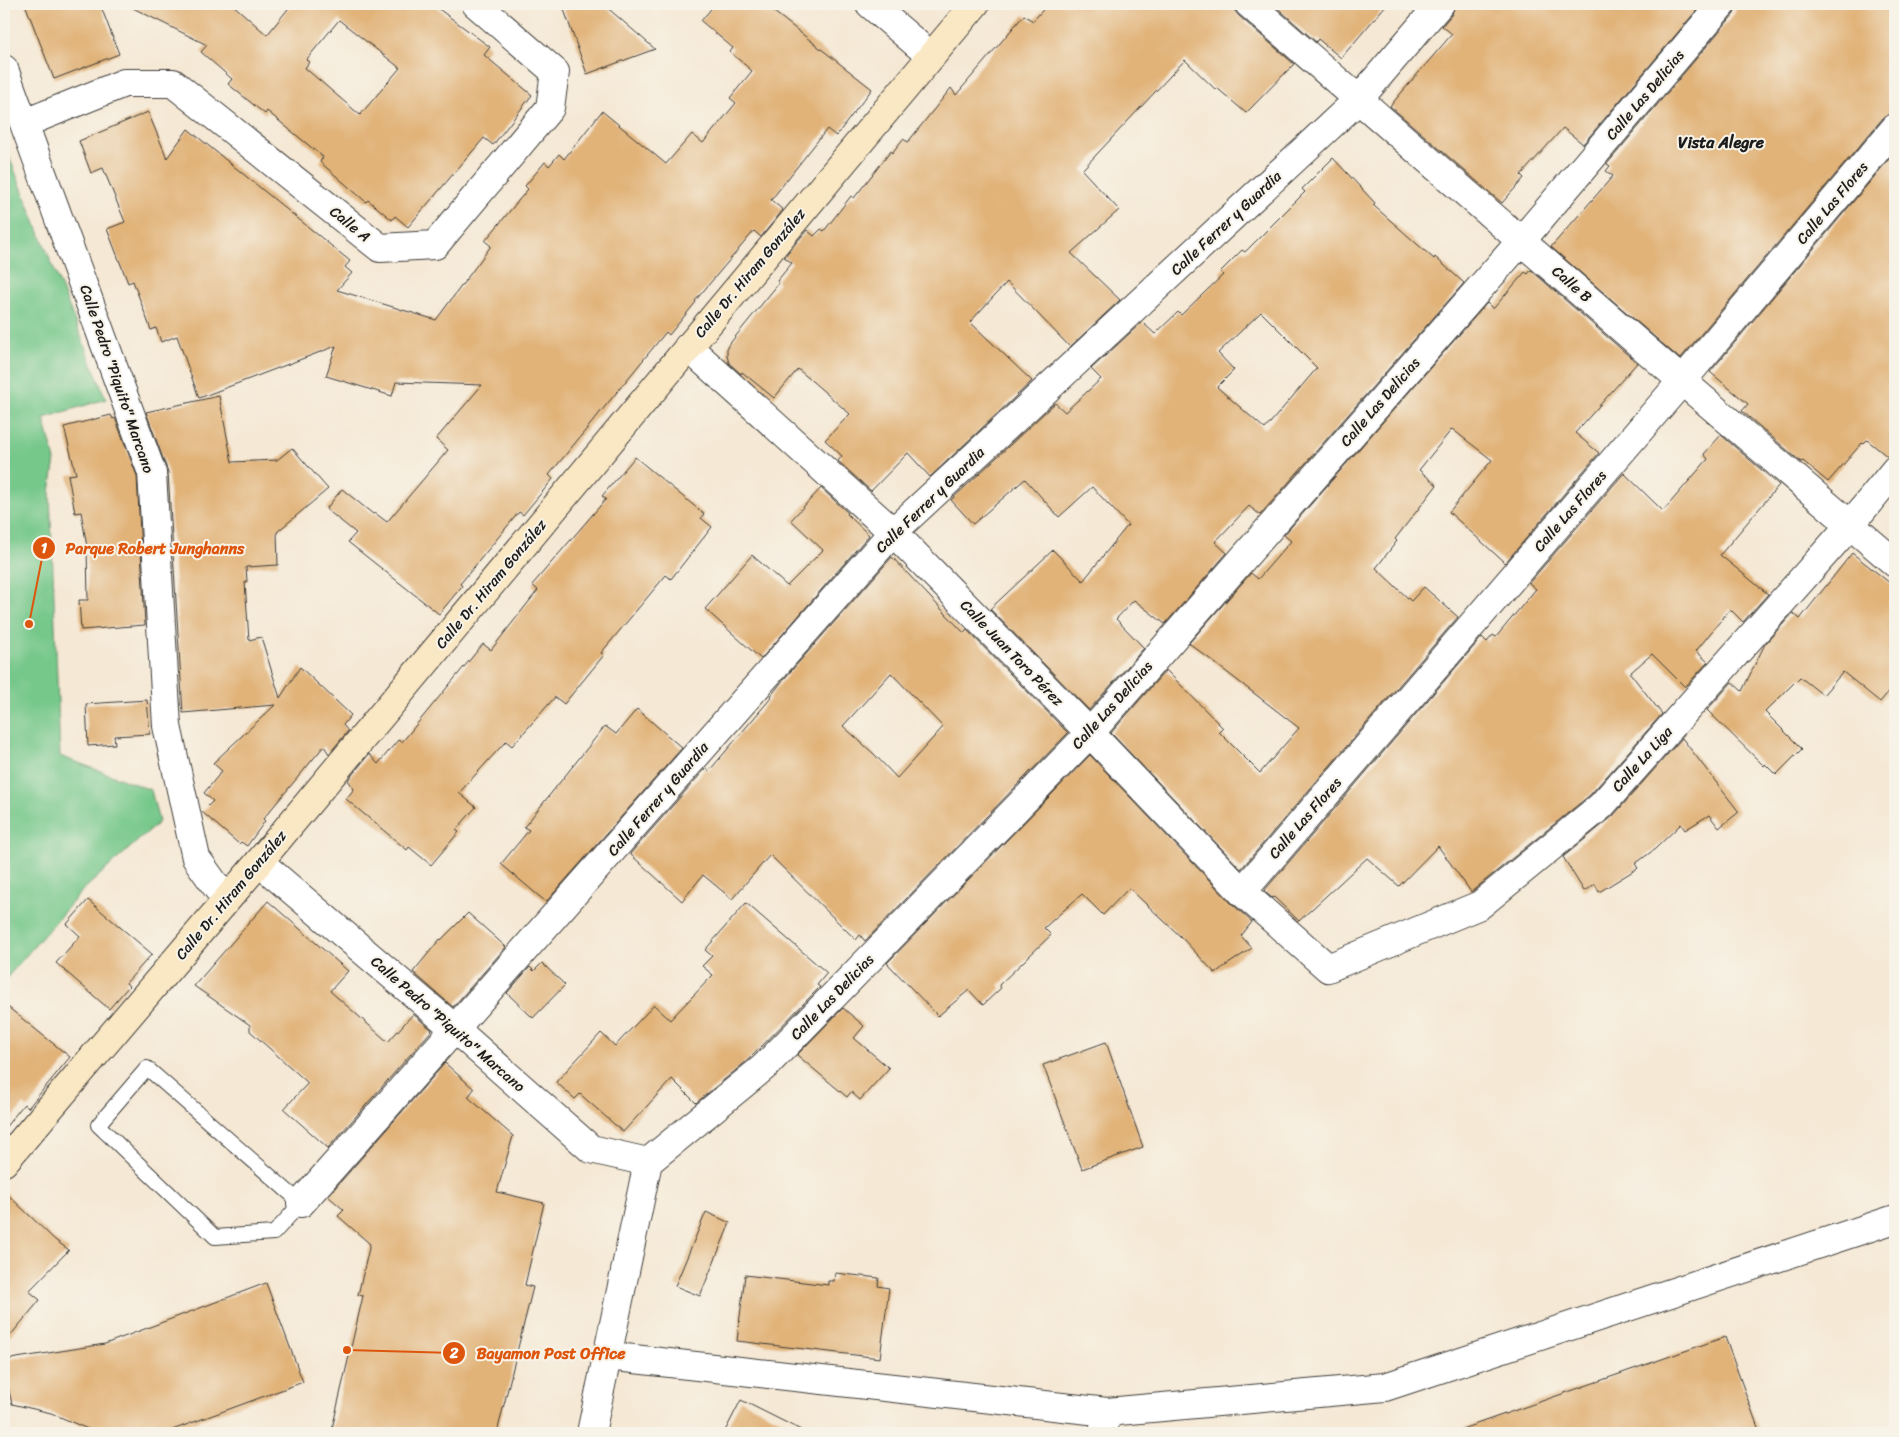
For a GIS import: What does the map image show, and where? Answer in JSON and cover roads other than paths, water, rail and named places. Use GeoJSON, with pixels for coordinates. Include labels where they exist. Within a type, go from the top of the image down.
{"type":"FeatureCollection","features":[{"type":"Feature","properties":{"kind":"street","name":"Calle A"},"geometry":{"type":"LineString","coordinates":[[25,123],[124,83],[174,83],[380,248],[435,245],[550,108],[555,72],[476,4]]}},
{"type":"Feature","properties":{"kind":"street"},"geometry":{"type":"LineString","coordinates":[[870,4],[932,56]]}},
{"type":"Feature","properties":{"kind":"street","name":"Calle Dr. Hiram González"},"geometry":{"type":"LineString","coordinates":[[4,1162],[260,862],[688,346],[975,4]]}},
{"type":"Feature","properties":{"kind":"street","name":"Calle B"},"geometry":{"type":"LineString","coordinates":[[1249,4],[1682,381],[1895,563]]}},
{"type":"Feature","properties":{"kind":"street","name":"Calle Ferrer y Guardia"},"geometry":{"type":"LineString","coordinates":[[302,1203],[893,532],[1359,99],[1440,4]]}},
{"type":"Feature","properties":{"kind":"street","name":"Calle Las Delicias"},"geometry":{"type":"LineString","coordinates":[[648,1162],[764,1067],[1090,732],[1522,240],[1722,4]]}},
{"type":"Feature","properties":{"kind":"street","name":"Calle Pedro \"Piquito\" Marcano"},"geometry":{"type":"LineString","coordinates":[[4,68],[152,473],[168,726],[196,858],[226,900]]}},
{"type":"Feature","properties":{"kind":"street","name":"Calle Las Flores"},"geometry":{"type":"LineString","coordinates":[[1242,892],[1682,381],[1895,128]]}},
{"type":"Feature","properties":{"kind":"street","name":"Calle Juan Toro Pérez"},"geometry":{"type":"LineString","coordinates":[[688,346],[893,532],[1090,732],[1242,892],[1328,968]]}},
{"type":"Feature","properties":{"kind":"street","name":"Calle La Liga"},"geometry":{"type":"LineString","coordinates":[[1328,968],[1480,905],[1601,806],[1850,525],[1895,470]]}},
{"type":"Feature","properties":{"kind":"street","name":"Calle Pedro \"Piquito\" Marcano"},"geometry":{"type":"LineString","coordinates":[[260,862],[455,1029],[591,1149],[648,1162]]}},
{"type":"Feature","properties":{"kind":"street"},"geometry":{"type":"LineString","coordinates":[[591,1433],[648,1162]]}},
{"type":"Feature","properties":{"kind":"street"},"geometry":{"type":"LineString","coordinates":[[607,1356],[1105,1423],[1385,1387],[1895,1219]]}},
{"type":"Feature","properties":{"kind":"lane"},"geometry":{"type":"LineString","coordinates":[[147,1068],[302,1203],[274,1233],[215,1237],[98,1125],[147,1068]]}},
{"type":"Feature","properties":{"kind":"place","name":"Parque Robert Junghanns"},"geometry":{"type":"Point","coordinates":[29,624]}},
{"type":"Feature","properties":{"kind":"place","name":"Bayamon Post Office"},"geometry":{"type":"Point","coordinates":[347,1350]}},
{"type":"Feature","properties":{"kind":"district","name":"Vista Alegre"},"geometry":{"type":"Point","coordinates":[1721,142]}}]}
